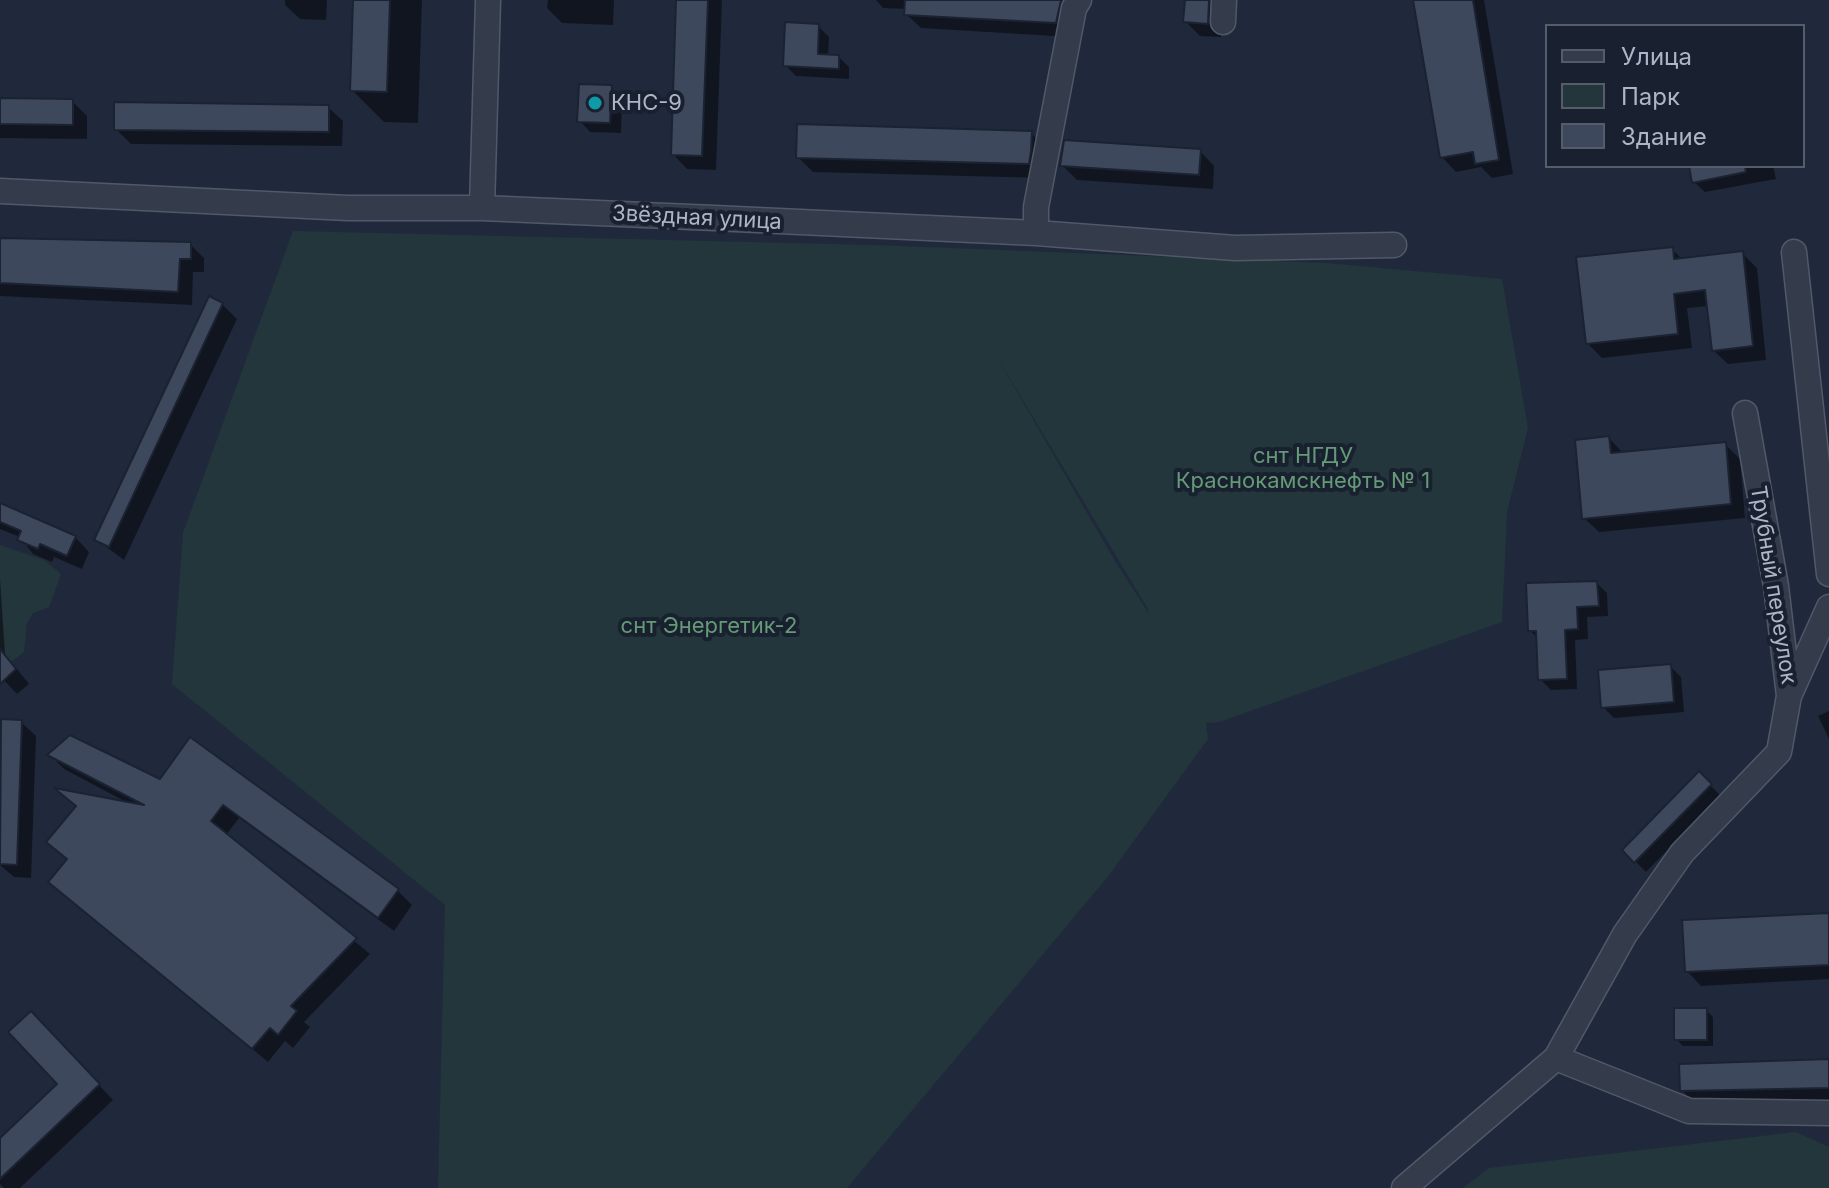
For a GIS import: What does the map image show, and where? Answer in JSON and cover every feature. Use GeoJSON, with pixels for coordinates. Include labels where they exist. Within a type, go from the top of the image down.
{"type":"FeatureCollection","features":[{"type":"Feature","properties":{"kind":"street"},"geometry":{"type":"LineString","coordinates":[[482,208],[488,0]]}},
{"type":"Feature","properties":{"kind":"street"},"geometry":{"type":"LineString","coordinates":[[1036,233],[1039,191],[1074,8],[1079,0]]}},
{"type":"Feature","properties":{"kind":"street","name":"Звёздная улица"},"geometry":{"type":"LineString","coordinates":[[0,191],[348,208],[482,208],[1036,233],[1235,248],[1394,245]]}},
{"type":"Feature","properties":{"kind":"street"},"geometry":{"type":"LineString","coordinates":[[1794,252],[1829,574]]}},
{"type":"Feature","properties":{"kind":"street","name":"Трубный переулок"},"geometry":{"type":"LineString","coordinates":[[1404,1188],[1556,1058],[1625,934],[1682,853],[1779,752],[1789,696],[1776,586],[1745,413]]}},
{"type":"Feature","properties":{"kind":"street"},"geometry":{"type":"LineString","coordinates":[[1789,696],[1829,607]]}},
{"type":"Feature","properties":{"kind":"street"},"geometry":{"type":"LineString","coordinates":[[1556,1058],[1689,1111],[1829,1113]]}},
{"type":"Feature","properties":{"kind":"green space","name":"снт Энергетик-2"},"geometry":{"type":"Polygon","coordinates":[[[293,231],[874,245],[1326,263],[1502,279],[1528,428],[1507,512],[1502,622],[1219,722],[1206,723],[1208,739],[1106,879],[847,1188],[438,1188],[445,905],[172,684],[183,533],[293,231]],[[994,352],[1115,561],[1149,611],[994,352]]]}},
{"type":"Feature","properties":{"kind":"green space"},"geometry":{"type":"Polygon","coordinates":[[[0,545],[44,560],[61,574],[49,607],[33,613],[27,623],[24,652],[11,662],[0,649],[0,545]]]}},
{"type":"Feature","properties":{"kind":"green space"},"geometry":{"type":"Polygon","coordinates":[[[1796,1132],[1829,1147],[1829,1188],[1463,1188],[1489,1168],[1796,1132]]]}},
{"type":"Feature","properties":{"kind":"building"},"geometry":{"type":"Polygon","coordinates":[[[353,0],[390,0],[387,92],[350,91],[353,0]]]}},
{"type":"Feature","properties":{"kind":"building"},"geometry":{"type":"Polygon","coordinates":[[[676,0],[708,0],[702,156],[671,155],[676,0]]]}},
{"type":"Feature","properties":{"kind":"building"},"geometry":{"type":"Polygon","coordinates":[[[905,0],[1061,0],[1056,23],[904,15],[905,0]]]}},
{"type":"Feature","properties":{"kind":"building"},"geometry":{"type":"Polygon","coordinates":[[[1185,0],[1209,0],[1208,24],[1183,22],[1185,0]]]}},
{"type":"Feature","properties":{"kind":"building"},"geometry":{"type":"Polygon","coordinates":[[[1413,0],[1473,0],[1499,160],[1475,164],[1473,152],[1440,158],[1413,0]]]}},
{"type":"Feature","properties":{"kind":"building"},"geometry":{"type":"Polygon","coordinates":[[[785,22],[819,24],[818,54],[839,55],[839,69],[783,66],[785,22]]]}},
{"type":"Feature","properties":{"kind":"building","name":"КНС-9"},"geometry":{"type":"Polygon","coordinates":[[[579,84],[612,85],[610,123],[577,122],[579,84]]]}},
{"type":"Feature","properties":{"kind":"building"},"geometry":{"type":"Polygon","coordinates":[[[0,98],[73,99],[73,125],[0,124],[0,98]]]}},
{"type":"Feature","properties":{"kind":"building"},"geometry":{"type":"Polygon","coordinates":[[[114,102],[329,105],[329,132],[114,130],[114,102]]]}},
{"type":"Feature","properties":{"kind":"building"},"geometry":{"type":"Polygon","coordinates":[[[797,124],[1032,131],[1031,151],[1029,164],[796,158],[797,124]]]}},
{"type":"Feature","properties":{"kind":"building"},"geometry":{"type":"Polygon","coordinates":[[[1064,140],[1201,149],[1199,175],[1060,166],[1064,140]]]}},
{"type":"Feature","properties":{"kind":"building"},"geometry":{"type":"Polygon","coordinates":[[[1689,168],[1745,168],[1746,172],[1692,183],[1689,168]]]}},
{"type":"Feature","properties":{"kind":"building"},"geometry":{"type":"Polygon","coordinates":[[[0,238],[191,242],[191,259],[180,259],[178,292],[0,283],[0,238]]]}},
{"type":"Feature","properties":{"kind":"building"},"geometry":{"type":"Polygon","coordinates":[[[1673,247],[1674,259],[1743,251],[1753,346],[1712,351],[1705,290],[1674,294],[1678,334],[1586,344],[1576,257],[1673,247]]]}},
{"type":"Feature","properties":{"kind":"building"},"geometry":{"type":"Polygon","coordinates":[[[209,296],[223,303],[109,547],[94,540],[209,296]]]}},
{"type":"Feature","properties":{"kind":"building"},"geometry":{"type":"Polygon","coordinates":[[[1609,436],[1611,453],[1726,442],[1731,504],[1582,519],[1575,440],[1609,436]]]}},
{"type":"Feature","properties":{"kind":"building"},"geometry":{"type":"Polygon","coordinates":[[[0,503],[76,536],[67,556],[40,544],[38,549],[17,540],[21,531],[0,522],[0,503]]]}},
{"type":"Feature","properties":{"kind":"building"},"geometry":{"type":"Polygon","coordinates":[[[1597,581],[1599,606],[1577,607],[1578,629],[1565,630],[1567,679],[1538,680],[1536,631],[1528,631],[1526,583],[1597,581]]]}},
{"type":"Feature","properties":{"kind":"building"},"geometry":{"type":"Polygon","coordinates":[[[0,649],[16,669],[0,684],[0,649]]]}},
{"type":"Feature","properties":{"kind":"building"},"geometry":{"type":"Polygon","coordinates":[[[1671,664],[1674,702],[1601,708],[1598,670],[1671,664]]]}},
{"type":"Feature","properties":{"kind":"building"},"geometry":{"type":"Polygon","coordinates":[[[1,719],[22,720],[17,865],[0,864],[1,719]]]}},
{"type":"Feature","properties":{"kind":"building"},"geometry":{"type":"Polygon","coordinates":[[[70,735],[160,779],[190,737],[399,889],[378,918],[223,805],[211,821],[357,938],[291,1006],[297,1011],[278,1035],[270,1028],[252,1049],[48,882],[67,859],[46,842],[76,806],[54,788],[144,805],[47,755],[70,735]]]}},
{"type":"Feature","properties":{"kind":"building"},"geometry":{"type":"Polygon","coordinates":[[[1699,771],[1712,784],[1634,863],[1622,850],[1699,771]]]}},
{"type":"Feature","properties":{"kind":"building"},"geometry":{"type":"Polygon","coordinates":[[[1829,913],[1829,965],[1685,972],[1682,920],[1829,913]]]}},
{"type":"Feature","properties":{"kind":"building"},"geometry":{"type":"Polygon","coordinates":[[[1674,1008],[1707,1008],[1707,1040],[1674,1040],[1674,1008]]]}},
{"type":"Feature","properties":{"kind":"building"},"geometry":{"type":"Polygon","coordinates":[[[31,1011],[100,1084],[0,1179],[0,1138],[57,1084],[8,1032],[31,1011]]]}},
{"type":"Feature","properties":{"kind":"building"},"geometry":{"type":"Polygon","coordinates":[[[1829,1059],[1829,1088],[1680,1091],[1679,1064],[1829,1059]]]}},
{"type":"Feature","properties":{"kind":"place","name":"КНС-9"},"geometry":{"type":"Point","coordinates":[595,103]}},
{"type":"Feature","properties":{"kind":"park label","name":"снт НГДУ Краснокамскнефть № 1"},"geometry":{"type":"Point","coordinates":[1303,468]}}]}
